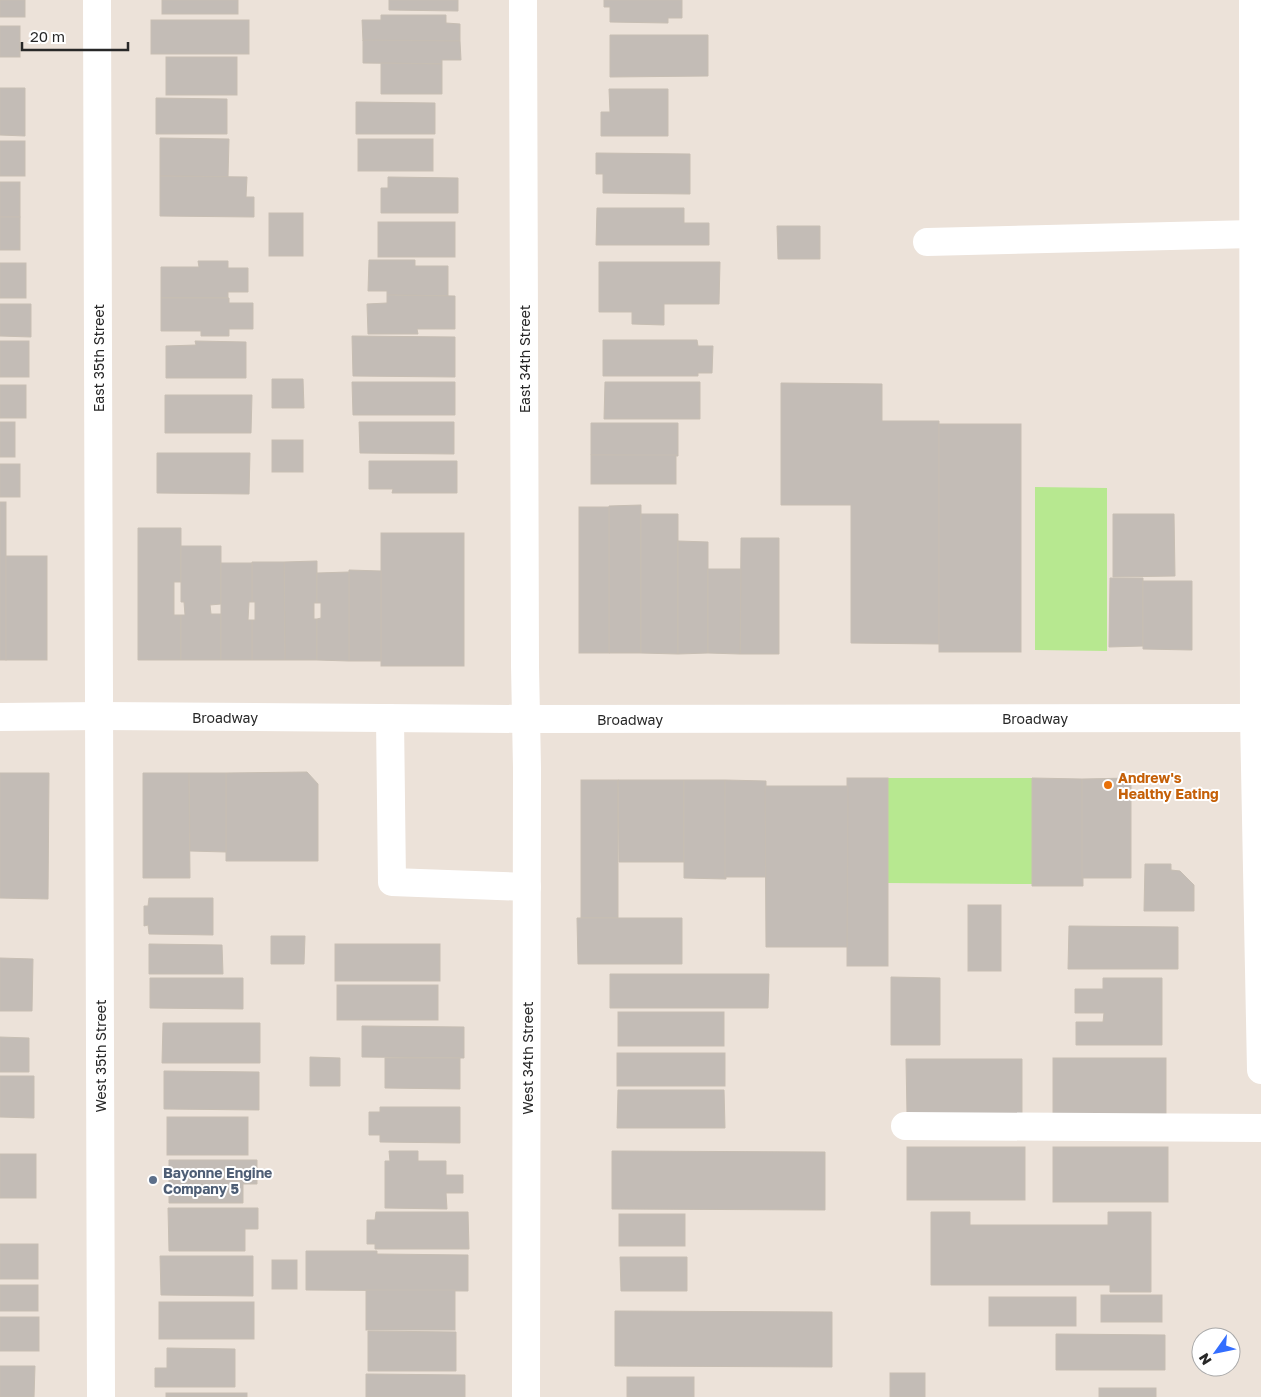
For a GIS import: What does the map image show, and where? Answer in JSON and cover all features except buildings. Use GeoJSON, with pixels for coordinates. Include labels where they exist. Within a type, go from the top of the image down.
{"type":"FeatureCollection","features":[{"type":"Feature","properties":{"kind":"street","name":"East 35th Street"},"geometry":{"type":"LineString","coordinates":[[98,0],[98,668],[100,716]]}},
{"type":"Feature","properties":{"kind":"street","name":"East 34th Street"},"geometry":{"type":"LineString","coordinates":[[523,0],[526,719]]}},
{"type":"Feature","properties":{"kind":"street"},"geometry":{"type":"LineString","coordinates":[[1253,0],[1253,234],[1261,1070]]}},
{"type":"Feature","properties":{"kind":"street"},"geometry":{"type":"LineString","coordinates":[[927,242],[1253,234]]}},
{"type":"Feature","properties":{"kind":"street","name":"West 35th Street"},"geometry":{"type":"LineString","coordinates":[[100,716],[101,1397]]}},
{"type":"Feature","properties":{"kind":"street","name":"Broadway"},"geometry":{"type":"LineString","coordinates":[[0,717],[526,719],[1257,718]]}},
{"type":"Feature","properties":{"kind":"street"},"geometry":{"type":"LineString","coordinates":[[390,718],[392,882],[527,888]]}},
{"type":"Feature","properties":{"kind":"street","name":"West 34th Street"},"geometry":{"type":"LineString","coordinates":[[526,719],[526,1397]]}},
{"type":"Feature","properties":{"kind":"street"},"geometry":{"type":"LineString","coordinates":[[905,1126],[1261,1128]]}},
{"type":"Feature","properties":{"kind":"green space"},"geometry":{"type":"Polygon","coordinates":[[[1035,487],[1107,488],[1107,651],[1035,650],[1035,487]]]}},
{"type":"Feature","properties":{"kind":"green space"},"geometry":{"type":"Polygon","coordinates":[[[888,778],[1032,778],[1033,884],[888,883],[888,778]]]}},
{"type":"Feature","properties":{"kind":"place","name":"Andrew's Healthy Eating"},"geometry":{"type":"Point","coordinates":[1108,785]}},
{"type":"Feature","properties":{"kind":"place","name":"Bayonne Engine Company 5"},"geometry":{"type":"Point","coordinates":[153,1180]}}]}
